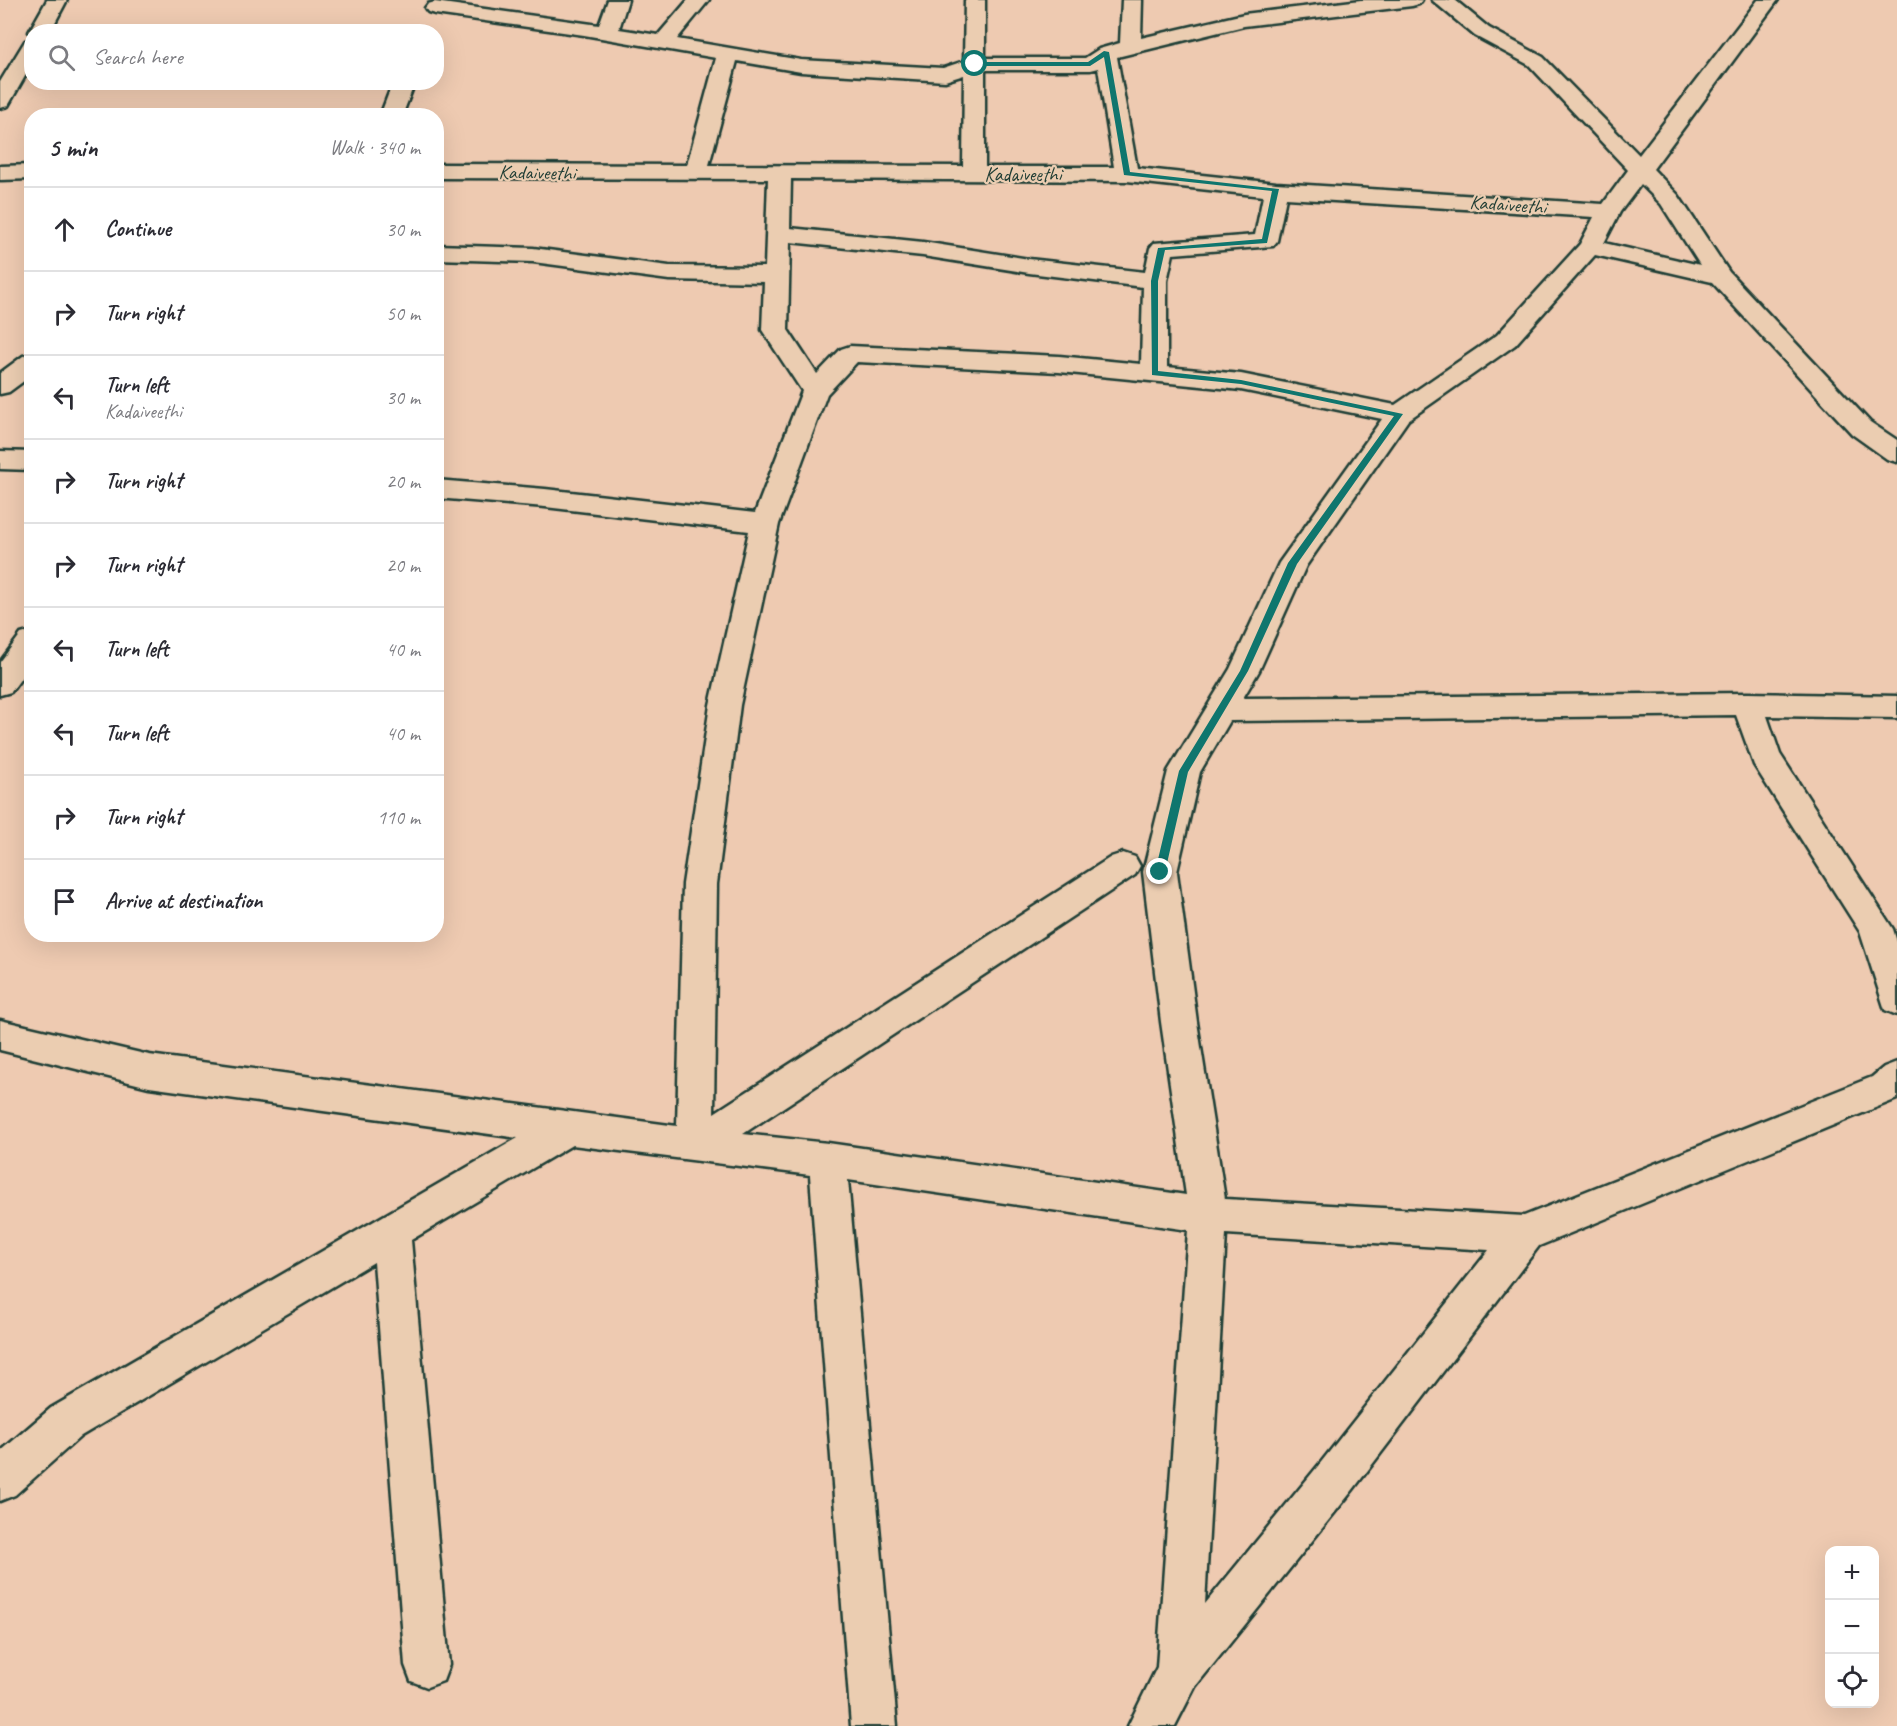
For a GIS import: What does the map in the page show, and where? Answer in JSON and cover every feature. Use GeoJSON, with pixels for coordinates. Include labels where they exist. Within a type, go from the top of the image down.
{"type":"FeatureCollection","features":[{"type":"Feature","properties":{"kind":"street"},"geometry":{"type":"LineString","coordinates":[[44,24],[57,0]]}},
{"type":"Feature","properties":{"kind":"street"},"geometry":{"type":"LineString","coordinates":[[607,33],[618,0]]}},
{"type":"Feature","properties":{"kind":"street"},"geometry":{"type":"LineString","coordinates":[[663,42],[699,0]]}},
{"type":"Feature","properties":{"kind":"street"},"geometry":{"type":"LineString","coordinates":[[974,174],[975,0]]}},
{"type":"Feature","properties":{"kind":"street"},"geometry":{"type":"LineString","coordinates":[[1130,47],[1132,0]]}},
{"type":"Feature","properties":{"kind":"street"},"geometry":{"type":"LineString","coordinates":[[429,11],[607,33],[801,66],[945,75],[975,64],[1090,64],[1106,52],[1244,20],[1412,0]]}},
{"type":"Feature","properties":{"kind":"street"},"geometry":{"type":"LineString","coordinates":[[1442,0],[1482,32],[1536,62],[1670,200],[1720,277],[1860,429],[1897,453]]}},
{"type":"Feature","properties":{"kind":"street"},"geometry":{"type":"LineString","coordinates":[[1179,1671],[1208,1216],[1179,1022],[1160,872],[1184,771],[1244,671],[1293,563],[1399,414],[1506,340],[1590,247],[1609,211],[1768,0]]}},
{"type":"Feature","properties":{"kind":"street"},"geometry":{"type":"LineString","coordinates":[[1106,52],[1126,174]]}},
{"type":"Feature","properties":{"kind":"street"},"geometry":{"type":"LineString","coordinates":[[696,173],[728,54]]}},
{"type":"Feature","properties":{"kind":"street"},"geometry":{"type":"LineString","coordinates":[[0,100],[24,59]]}},
{"type":"Feature","properties":{"kind":"street"},"geometry":{"type":"LineString","coordinates":[[394,108],[401,90]]}},
{"type":"Feature","properties":{"kind":"street","name":"Kadaiveethi"},"geometry":{"type":"LineString","coordinates":[[444,171],[1126,174],[1275,189],[1609,211]]}},
{"type":"Feature","properties":{"kind":"street"},"geometry":{"type":"LineString","coordinates":[[0,173],[24,172]]}},
{"type":"Feature","properties":{"kind":"street"},"geometry":{"type":"LineString","coordinates":[[780,174],[775,330],[815,391]]}},
{"type":"Feature","properties":{"kind":"street"},"geometry":{"type":"LineString","coordinates":[[1155,373],[1155,281],[1162,248],[1265,241],[1275,189]]}},
{"type":"Feature","properties":{"kind":"street"},"geometry":{"type":"LineString","coordinates":[[778,234],[922,249],[1029,267],[1155,281]]}},
{"type":"Feature","properties":{"kind":"street"},"geometry":{"type":"LineString","coordinates":[[1590,247],[1720,277]]}},
{"type":"Feature","properties":{"kind":"street"},"geometry":{"type":"LineString","coordinates":[[444,252],[534,255],[669,273],[777,275]]}},
{"type":"Feature","properties":{"kind":"street"},"geometry":{"type":"LineString","coordinates":[[695,1145],[700,884],[725,705],[765,524],[815,391],[850,354],[1059,364],[1241,382],[1399,414]]}},
{"type":"Feature","properties":{"kind":"street"},"geometry":{"type":"LineString","coordinates":[[0,386],[24,368]]}},
{"type":"Feature","properties":{"kind":"street"},"geometry":{"type":"LineString","coordinates":[[0,460],[24,461]]}},
{"type":"Feature","properties":{"kind":"street"},"geometry":{"type":"LineString","coordinates":[[444,490],[544,498],[765,524]]}},
{"type":"Feature","properties":{"kind":"street"},"geometry":{"type":"LineString","coordinates":[[0,684],[24,652]]}},
{"type":"Feature","properties":{"kind":"street"},"geometry":{"type":"LineString","coordinates":[[1221,710],[1748,704],[1897,706]]}},
{"type":"Feature","properties":{"kind":"street"},"geometry":{"type":"LineString","coordinates":[[1748,704],[1765,757],[1876,929],[1897,1000]]}},
{"type":"Feature","properties":{"kind":"street"},"geometry":{"type":"LineString","coordinates":[[695,1145],[1123,866]]}},
{"type":"Feature","properties":{"kind":"street"},"geometry":{"type":"LineString","coordinates":[[0,1035],[149,1071],[695,1145],[828,1160],[1208,1216],[1525,1234],[1893,1089]]}},
{"type":"Feature","properties":{"kind":"street"},"geometry":{"type":"LineString","coordinates":[[0,1480],[66,1422],[568,1128]]}},
{"type":"Feature","properties":{"kind":"street"},"geometry":{"type":"LineString","coordinates":[[828,1160],[874,1726]]}},
{"type":"Feature","properties":{"kind":"street"},"geometry":{"type":"LineString","coordinates":[[391,1232],[427,1665]]}},
{"type":"Feature","properties":{"kind":"street"},"geometry":{"type":"LineString","coordinates":[[1151,1726],[1179,1671],[1337,1476],[1525,1234]]}},
{"type":"Feature","properties":{"kind":"route"},"geometry":{"type":"LineString","coordinates":[[975,64],[1090,64],[1106,52],[1126,174],[1275,189],[1265,241],[1162,248],[1155,281],[1155,373],[1241,382],[1399,414],[1293,563],[1244,671],[1184,771],[1160,872]]}}]}
